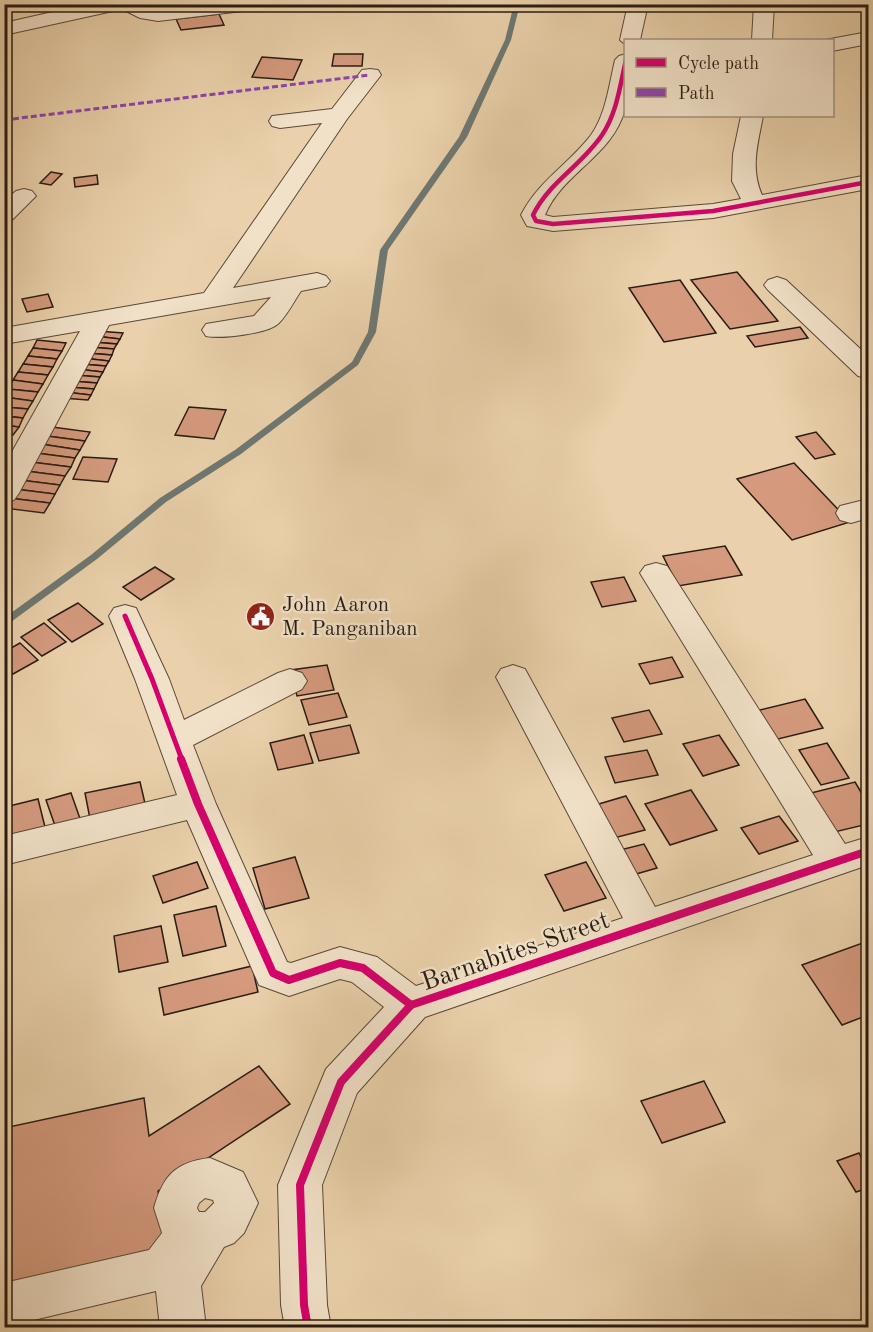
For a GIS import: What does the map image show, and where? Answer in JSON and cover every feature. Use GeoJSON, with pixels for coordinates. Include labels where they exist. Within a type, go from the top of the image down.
{"type":"FeatureCollection","features":[{"type":"Feature","properties":{"kind":"street"},"geometry":{"type":"LineString","coordinates":[[4,30],[118,4]]}},
{"type":"Feature","properties":{"kind":"street"},"geometry":{"type":"LineString","coordinates":[[127,4],[147,14],[158,15],[251,4]]}},
{"type":"Feature","properties":{"kind":"street"},"geometry":{"type":"LineString","coordinates":[[630,39],[638,4]]}},
{"type":"Feature","properties":{"kind":"street"},"geometry":{"type":"LineString","coordinates":[[762,39],[764,4]]}},
{"type":"Feature","properties":{"kind":"street"},"geometry":{"type":"LineString","coordinates":[[834,45],[868,38]]}},
{"type":"Feature","properties":{"kind":"street"},"geometry":{"type":"LineString","coordinates":[[624,69],[611,116],[602,135],[544,195],[533,215],[536,221],[553,224],[597,222],[713,211],[868,182]]}},
{"type":"Feature","properties":{"kind":"street"},"geometry":{"type":"LineString","coordinates":[[212,300],[339,115],[370,75]]}},
{"type":"Feature","properties":{"kind":"street"},"geometry":{"type":"LineString","coordinates":[[280,121],[339,115]]}},
{"type":"Feature","properties":{"kind":"street"},"geometry":{"type":"LineString","coordinates":[[752,117],[744,154],[744,181],[754,204]]}},
{"type":"Feature","properties":{"kind":"street"},"geometry":{"type":"LineString","coordinates":[[4,214],[24,196]]}},
{"type":"Feature","properties":{"kind":"street"},"geometry":{"type":"LineString","coordinates":[[4,336],[304,283],[262,323],[215,330]]}},
{"type":"Feature","properties":{"kind":"street"},"geometry":{"type":"LineString","coordinates":[[777,285],[868,370]]}},
{"type":"Feature","properties":{"kind":"street"},"geometry":{"type":"LineString","coordinates":[[4,493],[99,320]]}},
{"type":"Feature","properties":{"kind":"street"},"geometry":{"type":"LineString","coordinates":[[656,573],[853,857]]}},
{"type":"Feature","properties":{"kind":"street"},"geometry":{"type":"LineString","coordinates":[[124,616],[153,679],[198,804],[273,973],[289,980],[340,963],[363,968],[411,1005]]}},
{"type":"Feature","properties":{"kind":"street"},"geometry":{"type":"LineString","coordinates":[[513,677],[646,926]]}},
{"type":"Feature","properties":{"kind":"street"},"geometry":{"type":"LineString","coordinates":[[175,739],[290,681]]}},
{"type":"Feature","properties":{"kind":"street"},"geometry":{"type":"LineString","coordinates":[[4,851],[198,804]]}},
{"type":"Feature","properties":{"kind":"street","name":"Barnabites Street"},"geometry":{"type":"LineString","coordinates":[[308,1328],[304,1305],[300,1185],[342,1082],[411,1005],[853,857]]}},
{"type":"Feature","properties":{"kind":"street"},"geometry":{"type":"LineString","coordinates":[[4,1305],[162,1268],[200,1232],[178,1287],[183,1328]]}},
{"type":"Feature","properties":{"kind":"building"},"geometry":{"type":"Polygon","coordinates":[[[219,14],[224,25],[181,30],[176,19],[219,14]]]}},
{"type":"Feature","properties":{"kind":"building"},"geometry":{"type":"Polygon","coordinates":[[[334,54],[363,54],[362,66],[332,66],[334,54]]]}},
{"type":"Feature","properties":{"kind":"building"},"geometry":{"type":"Polygon","coordinates":[[[262,57],[302,60],[293,80],[252,77],[262,57]]]}},
{"type":"Feature","properties":{"kind":"building"},"geometry":{"type":"Polygon","coordinates":[[[51,172],[62,174],[51,185],[40,183],[51,172]]]}},
{"type":"Feature","properties":{"kind":"building"},"geometry":{"type":"Polygon","coordinates":[[[97,175],[98,184],[75,187],[74,178],[97,175]]]}},
{"type":"Feature","properties":{"kind":"building"},"geometry":{"type":"Polygon","coordinates":[[[737,272],[778,321],[730,329],[691,280],[737,272]]]}},
{"type":"Feature","properties":{"kind":"building"},"geometry":{"type":"Polygon","coordinates":[[[680,280],[716,333],[664,342],[629,288],[680,280]]]}},
{"type":"Feature","properties":{"kind":"building"},"geometry":{"type":"Polygon","coordinates":[[[48,294],[53,307],[27,312],[22,299],[48,294]]]}},
{"type":"Feature","properties":{"kind":"building"},"geometry":{"type":"Polygon","coordinates":[[[800,327],[808,338],[755,347],[747,336],[800,327]]]}},
{"type":"Feature","properties":{"kind":"building"},"geometry":{"type":"Polygon","coordinates":[[[97,331],[123,333],[120,339],[95,336],[97,331]]]}},
{"type":"Feature","properties":{"kind":"building"},"geometry":{"type":"Polygon","coordinates":[[[95,336],[120,339],[117,344],[92,342],[95,336]]]}},
{"type":"Feature","properties":{"kind":"building"},"geometry":{"type":"Polygon","coordinates":[[[37,340],[66,343],[62,351],[33,348],[37,340]]]}},
{"type":"Feature","properties":{"kind":"building"},"geometry":{"type":"Polygon","coordinates":[[[92,342],[117,344],[114,349],[89,347],[92,342]]]}},
{"type":"Feature","properties":{"kind":"building"},"geometry":{"type":"Polygon","coordinates":[[[89,347],[114,349],[112,355],[86,353],[89,347]]]}},
{"type":"Feature","properties":{"kind":"building"},"geometry":{"type":"Polygon","coordinates":[[[33,348],[62,351],[57,359],[28,356],[33,348]]]}},
{"type":"Feature","properties":{"kind":"building"},"geometry":{"type":"Polygon","coordinates":[[[86,353],[112,355],[109,361],[83,358],[86,353]]]}},
{"type":"Feature","properties":{"kind":"building"},"geometry":{"type":"Polygon","coordinates":[[[28,356],[57,359],[53,367],[23,364],[28,356]]]}},
{"type":"Feature","properties":{"kind":"building"},"geometry":{"type":"Polygon","coordinates":[[[83,358],[109,361],[106,366],[80,364],[83,358]]]}},
{"type":"Feature","properties":{"kind":"building"},"geometry":{"type":"Polygon","coordinates":[[[23,364],[53,367],[48,375],[18,372],[23,364]]]}},
{"type":"Feature","properties":{"kind":"building"},"geometry":{"type":"Polygon","coordinates":[[[80,364],[106,366],[103,372],[77,369],[80,364]]]}},
{"type":"Feature","properties":{"kind":"building"},"geometry":{"type":"Polygon","coordinates":[[[77,369],[103,372],[100,377],[74,375],[77,369]]]}},
{"type":"Feature","properties":{"kind":"building"},"geometry":{"type":"Polygon","coordinates":[[[18,372],[48,375],[43,384],[13,380],[18,372]]]}},
{"type":"Feature","properties":{"kind":"building"},"geometry":{"type":"Polygon","coordinates":[[[74,375],[100,377],[97,383],[71,381],[74,375]]]}},
{"type":"Feature","properties":{"kind":"building"},"geometry":{"type":"Polygon","coordinates":[[[13,380],[43,384],[38,392],[8,389],[13,380]]]}},
{"type":"Feature","properties":{"kind":"building"},"geometry":{"type":"Polygon","coordinates":[[[71,381],[97,383],[94,389],[68,387],[71,381]]]}},
{"type":"Feature","properties":{"kind":"building"},"geometry":{"type":"Polygon","coordinates":[[[68,387],[94,389],[91,395],[65,392],[68,387]]]}},
{"type":"Feature","properties":{"kind":"building"},"geometry":{"type":"Polygon","coordinates":[[[8,389],[38,392],[33,401],[4,397],[8,389]]]}},
{"type":"Feature","properties":{"kind":"building"},"geometry":{"type":"Polygon","coordinates":[[[65,392],[91,395],[88,400],[62,398],[65,392]]]}},
{"type":"Feature","properties":{"kind":"building"},"geometry":{"type":"Polygon","coordinates":[[[4,397],[33,401],[28,409],[4,407],[4,397]]]}},
{"type":"Feature","properties":{"kind":"building"},"geometry":{"type":"Polygon","coordinates":[[[4,407],[28,409],[23,418],[4,416],[4,407]]]}},
{"type":"Feature","properties":{"kind":"building"},"geometry":{"type":"Polygon","coordinates":[[[189,407],[226,410],[214,439],[175,435],[189,407]]]}},
{"type":"Feature","properties":{"kind":"building"},"geometry":{"type":"Polygon","coordinates":[[[4,416],[23,418],[19,427],[4,425],[4,416]]]}},
{"type":"Feature","properties":{"kind":"building"},"geometry":{"type":"Polygon","coordinates":[[[4,425],[19,427],[13,435],[4,435],[4,425]]]}},
{"type":"Feature","properties":{"kind":"building"},"geometry":{"type":"Polygon","coordinates":[[[52,427],[90,432],[85,441],[47,436],[52,427]]]}},
{"type":"Feature","properties":{"kind":"building"},"geometry":{"type":"Polygon","coordinates":[[[816,432],[835,454],[815,459],[796,437],[816,432]]]}},
{"type":"Feature","properties":{"kind":"building"},"geometry":{"type":"Polygon","coordinates":[[[47,436],[85,441],[80,450],[41,444],[47,436]]]}},
{"type":"Feature","properties":{"kind":"building"},"geometry":{"type":"Polygon","coordinates":[[[41,444],[80,450],[75,458],[36,453],[41,444]]]}},
{"type":"Feature","properties":{"kind":"building"},"geometry":{"type":"Polygon","coordinates":[[[36,453],[75,458],[71,467],[31,462],[36,453]]]}},
{"type":"Feature","properties":{"kind":"building"},"geometry":{"type":"Polygon","coordinates":[[[83,457],[117,459],[108,482],[73,479],[83,457]]]}},
{"type":"Feature","properties":{"kind":"building"},"geometry":{"type":"Polygon","coordinates":[[[31,462],[71,467],[65,476],[26,471],[31,462]]]}},
{"type":"Feature","properties":{"kind":"building"},"geometry":{"type":"Polygon","coordinates":[[[794,463],[850,522],[792,540],[737,479],[794,463]]]}},
{"type":"Feature","properties":{"kind":"building"},"geometry":{"type":"Polygon","coordinates":[[[26,471],[65,476],[60,485],[20,480],[26,471]]]}},
{"type":"Feature","properties":{"kind":"building"},"geometry":{"type":"Polygon","coordinates":[[[20,480],[60,485],[55,494],[15,489],[20,480]]]}},
{"type":"Feature","properties":{"kind":"building"},"geometry":{"type":"Polygon","coordinates":[[[15,489],[55,494],[50,503],[9,498],[15,489]]]}},
{"type":"Feature","properties":{"kind":"building"},"geometry":{"type":"Polygon","coordinates":[[[9,498],[50,503],[44,513],[4,508],[9,498]]]}},
{"type":"Feature","properties":{"kind":"building"},"geometry":{"type":"Polygon","coordinates":[[[725,546],[742,575],[678,586],[663,556],[725,546]]]}},
{"type":"Feature","properties":{"kind":"building"},"geometry":{"type":"Polygon","coordinates":[[[155,567],[174,579],[141,600],[123,587],[155,567]]]}},
{"type":"Feature","properties":{"kind":"building"},"geometry":{"type":"Polygon","coordinates":[[[624,577],[636,601],[602,607],[591,582],[624,577]]]}},
{"type":"Feature","properties":{"kind":"building"},"geometry":{"type":"Polygon","coordinates":[[[78,603],[103,624],[72,642],[48,620],[78,603]]]}},
{"type":"Feature","properties":{"kind":"building"},"geometry":{"type":"Polygon","coordinates":[[[44,623],[66,642],[42,656],[21,637],[44,623]]]}},
{"type":"Feature","properties":{"kind":"building"},"geometry":{"type":"Polygon","coordinates":[[[20,643],[38,660],[13,674],[4,666],[4,652],[20,643]]]}},
{"type":"Feature","properties":{"kind":"building"},"geometry":{"type":"Polygon","coordinates":[[[672,657],[683,677],[650,684],[639,664],[672,657]]]}},
{"type":"Feature","properties":{"kind":"building"},"geometry":{"type":"Polygon","coordinates":[[[327,665],[334,690],[297,696],[291,670],[327,665]]]}},
{"type":"Feature","properties":{"kind":"building"},"geometry":{"type":"Polygon","coordinates":[[[338,693],[347,717],[309,725],[301,700],[338,693]]]}},
{"type":"Feature","properties":{"kind":"building"},"geometry":{"type":"Polygon","coordinates":[[[805,699],[823,728],[774,740],[756,711],[805,699]]]}},
{"type":"Feature","properties":{"kind":"building"},"geometry":{"type":"Polygon","coordinates":[[[649,710],[662,734],[624,742],[612,718],[649,710]]]}},
{"type":"Feature","properties":{"kind":"building"},"geometry":{"type":"Polygon","coordinates":[[[350,725],[359,753],[319,761],[310,733],[350,725]]]}},
{"type":"Feature","properties":{"kind":"building"},"geometry":{"type":"Polygon","coordinates":[[[304,735],[313,763],[278,770],[270,743],[304,735]]]}},
{"type":"Feature","properties":{"kind":"building"},"geometry":{"type":"Polygon","coordinates":[[[719,735],[739,765],[703,776],[683,744],[719,735]]]}},
{"type":"Feature","properties":{"kind":"building"},"geometry":{"type":"Polygon","coordinates":[[[827,743],[849,778],[821,785],[799,750],[827,743]]]}},
{"type":"Feature","properties":{"kind":"building"},"geometry":{"type":"Polygon","coordinates":[[[647,750],[658,775],[615,783],[605,757],[647,750]]]}},
{"type":"Feature","properties":{"kind":"building"},"geometry":{"type":"Polygon","coordinates":[[[140,782],[147,812],[91,824],[85,793],[140,782]]]}},
{"type":"Feature","properties":{"kind":"building"},"geometry":{"type":"Polygon","coordinates":[[[855,782],[868,804],[868,824],[822,835],[799,796],[855,782]]]}},
{"type":"Feature","properties":{"kind":"building"},"geometry":{"type":"Polygon","coordinates":[[[691,790],[717,830],[670,845],[645,804],[691,790]]]}},
{"type":"Feature","properties":{"kind":"building"},"geometry":{"type":"Polygon","coordinates":[[[71,793],[84,830],[59,837],[46,800],[71,793]]]}},
{"type":"Feature","properties":{"kind":"building"},"geometry":{"type":"Polygon","coordinates":[[[626,796],[645,830],[610,839],[592,806],[626,796]]]}},
{"type":"Feature","properties":{"kind":"building"},"geometry":{"type":"Polygon","coordinates":[[[38,799],[47,835],[14,844],[5,807],[38,799]]]}},
{"type":"Feature","properties":{"kind":"building"},"geometry":{"type":"Polygon","coordinates":[[[779,816],[798,841],[759,854],[741,828],[779,816]]]}},
{"type":"Feature","properties":{"kind":"building"},"geometry":{"type":"Polygon","coordinates":[[[644,844],[657,868],[629,876],[616,851],[644,844]]]}},
{"type":"Feature","properties":{"kind":"building"},"geometry":{"type":"Polygon","coordinates":[[[295,857],[309,898],[265,909],[253,868],[295,857]]]}},
{"type":"Feature","properties":{"kind":"building"},"geometry":{"type":"Polygon","coordinates":[[[197,862],[208,888],[163,903],[153,876],[197,862]]]}},
{"type":"Feature","properties":{"kind":"building"},"geometry":{"type":"Polygon","coordinates":[[[586,862],[606,898],[564,911],[545,875],[586,862]]]}},
{"type":"Feature","properties":{"kind":"building"},"geometry":{"type":"Polygon","coordinates":[[[216,906],[226,946],[183,956],[174,915],[216,906]]]}},
{"type":"Feature","properties":{"kind":"building"},"geometry":{"type":"Polygon","coordinates":[[[161,926],[168,962],[119,972],[114,936],[161,926]]]}},
{"type":"Feature","properties":{"kind":"building"},"geometry":{"type":"Polygon","coordinates":[[[868,941],[868,1015],[842,1025],[802,965],[868,941]]]}},
{"type":"Feature","properties":{"kind":"building"},"geometry":{"type":"Polygon","coordinates":[[[252,966],[258,992],[164,1015],[159,988],[252,966]]]}},
{"type":"Feature","properties":{"kind":"building"},"geometry":{"type":"Polygon","coordinates":[[[259,1066],[290,1104],[158,1191],[169,1254],[4,1292],[4,1128],[144,1098],[149,1136],[259,1066]]]}},
{"type":"Feature","properties":{"kind":"building"},"geometry":{"type":"Polygon","coordinates":[[[704,1081],[725,1122],[662,1143],[641,1101],[704,1081]]]}},
{"type":"Feature","properties":{"kind":"building"},"geometry":{"type":"Polygon","coordinates":[[[859,1153],[868,1170],[868,1188],[856,1192],[837,1161],[859,1153]]]}},
{"type":"Feature","properties":{"kind":"waterway"},"geometry":{"type":"LineString","coordinates":[[4,624],[94,557],[163,500],[238,452],[355,363],[372,332],[384,250],[463,137],[508,40],[517,4]]}},
{"type":"Feature","properties":{"kind":"marked path"},"geometry":{"type":"LineString","coordinates":[[4,120],[370,75]]}},
{"type":"Feature","properties":{"kind":"cycle path"},"geometry":{"type":"LineString","coordinates":[[624,68],[611,117],[602,135],[585,155],[546,192],[533,215],[536,221],[553,224],[713,211],[868,182]]}},
{"type":"Feature","properties":{"kind":"cycle path"},"geometry":{"type":"LineString","coordinates":[[125,616],[152,679],[198,804],[273,973],[289,980],[340,963],[363,968],[411,1005]]}},
{"type":"Feature","properties":{"kind":"cycle path"},"geometry":{"type":"LineString","coordinates":[[308,1328],[304,1305],[300,1185],[341,1082],[411,1005],[868,851]]}},
{"type":"Feature","properties":{"kind":"place","name":"John Aaron M. Panganiban"},"geometry":{"type":"Point","coordinates":[261,616]}}]}
